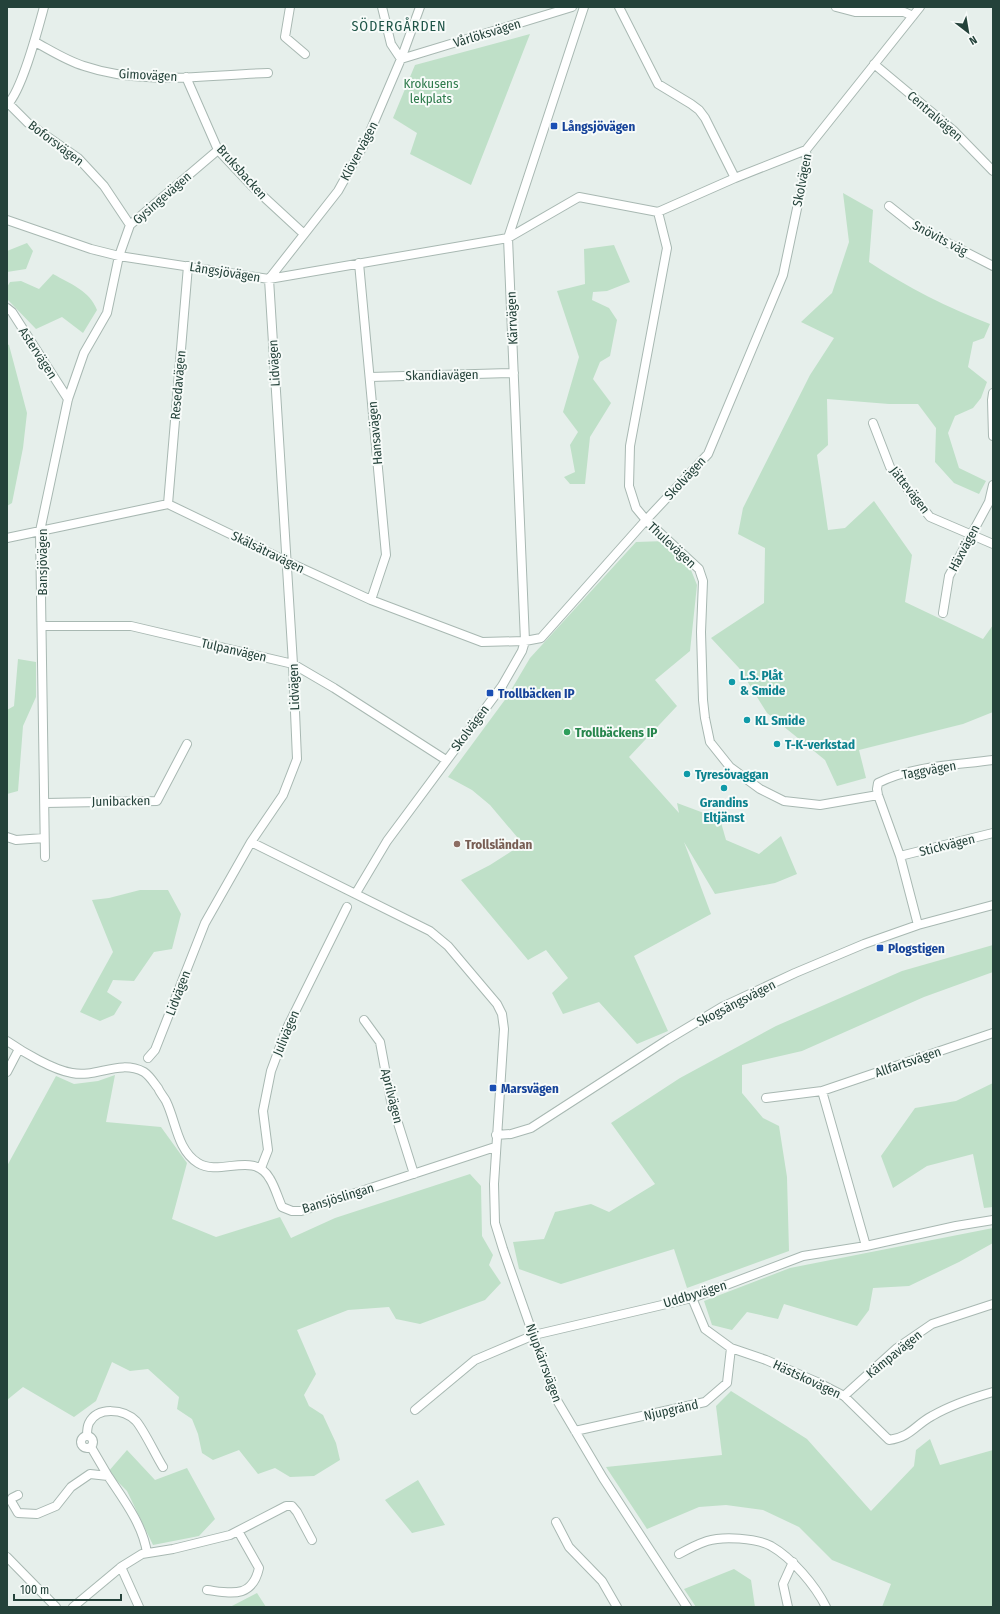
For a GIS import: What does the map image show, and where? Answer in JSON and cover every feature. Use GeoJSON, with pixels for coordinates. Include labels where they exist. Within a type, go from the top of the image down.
{"type":"FeatureCollection","features":[{"type":"Feature","properties":{"kind":"street"},"geometry":{"type":"LineString","coordinates":[[8,104],[16,93],[35,42],[44,7]]}},
{"type":"Feature","properties":{"kind":"street"},"geometry":{"type":"LineString","coordinates":[[290,7],[285,37],[305,54]]}},
{"type":"Feature","properties":{"kind":"street"},"geometry":{"type":"LineString","coordinates":[[382,7],[391,44],[401,59]]}},
{"type":"Feature","properties":{"kind":"street","name":"Klövervägen"},"geometry":{"type":"LineString","coordinates":[[269,279],[338,190],[366,141],[401,59],[420,7]]}},
{"type":"Feature","properties":{"kind":"street","name":"Vårlöksvägen"},"geometry":{"type":"LineString","coordinates":[[401,59],[572,7]]}},
{"type":"Feature","properties":{"kind":"street","name":"Kärrvägen"},"geometry":{"type":"LineString","coordinates":[[525,641],[508,238],[584,7]]}},
{"type":"Feature","properties":{"kind":"street"},"geometry":{"type":"LineString","coordinates":[[619,7],[658,84],[699,110],[705,118],[735,178]]}},
{"type":"Feature","properties":{"kind":"street"},"geometry":{"type":"LineString","coordinates":[[836,7],[855,12],[904,12],[913,16]]}},
{"type":"Feature","properties":{"kind":"street","name":"Skolvägen"},"geometry":{"type":"LineString","coordinates":[[356,893],[387,841],[502,686],[522,651],[525,641],[541,638],[646,520],[708,454],[783,275],[807,160],[806,150],[920,7]]}},
{"type":"Feature","properties":{"kind":"street","name":"Gimovägen"},"geometry":{"type":"LineString","coordinates":[[35,42],[83,66],[126,77],[186,77],[268,73]]}},
{"type":"Feature","properties":{"kind":"street","name":"Centralvägen"},"geometry":{"type":"LineString","coordinates":[[874,64],[953,130],[993,171]]}},
{"type":"Feature","properties":{"kind":"street","name":"Bruksbacken"},"geometry":{"type":"LineString","coordinates":[[186,77],[218,150],[252,187],[304,234]]}},
{"type":"Feature","properties":{"kind":"street","name":"Boforsvägen"},"geometry":{"type":"LineString","coordinates":[[8,104],[28,123],[78,158],[104,186],[130,225]]}},
{"type":"Feature","properties":{"kind":"street","name":"Gysingevägen"},"geometry":{"type":"LineString","coordinates":[[119,256],[130,225],[218,150]]}},
{"type":"Feature","properties":{"kind":"street"},"geometry":{"type":"LineString","coordinates":[[658,212],[735,178],[806,150]]}},
{"type":"Feature","properties":{"kind":"street","name":"Långsjövägen"},"geometry":{"type":"LineString","coordinates":[[7,220],[91,249],[119,256],[269,279],[508,238],[579,198],[658,212]]}},
{"type":"Feature","properties":{"kind":"street","name":"Snövits väg"},"geometry":{"type":"LineString","coordinates":[[889,206],[913,226],[993,266]]}},
{"type":"Feature","properties":{"kind":"street","name":"Thulevägen"},"geometry":{"type":"LineString","coordinates":[[658,212],[667,248],[630,446],[629,486],[636,508],[646,520],[699,569],[703,581],[701,632],[705,718],[710,742],[730,767],[760,789],[784,801],[820,805],[878,795]]}},
{"type":"Feature","properties":{"kind":"street","name":"Bansjövägen"},"geometry":{"type":"LineString","coordinates":[[45,857],[40,531],[68,399],[84,353],[106,313],[119,256]]}},
{"type":"Feature","properties":{"kind":"street","name":"Hansavägen"},"geometry":{"type":"LineString","coordinates":[[359,263],[386,555],[371,600]]}},
{"type":"Feature","properties":{"kind":"street","name":"Resedavägen"},"geometry":{"type":"LineString","coordinates":[[168,504],[188,266]]}},
{"type":"Feature","properties":{"kind":"street","name":"Lidvägen"},"geometry":{"type":"LineString","coordinates":[[148,1058],[155,1050],[205,923],[251,842],[283,795],[297,759],[293,664],[269,279]]}},
{"type":"Feature","properties":{"kind":"street","name":"Astervägen"},"geometry":{"type":"LineString","coordinates":[[7,308],[12,312],[68,399]]}},
{"type":"Feature","properties":{"kind":"street","name":"Skandiavägen"},"geometry":{"type":"LineString","coordinates":[[370,377],[514,373]]}},
{"type":"Feature","properties":{"kind":"street"},"geometry":{"type":"LineString","coordinates":[[993,393],[993,436]]}},
{"type":"Feature","properties":{"kind":"street","name":"Jättevägen"},"geometry":{"type":"LineString","coordinates":[[873,423],[890,467],[930,517],[993,544]]}},
{"type":"Feature","properties":{"kind":"street","name":"Häxvägen"},"geometry":{"type":"LineString","coordinates":[[943,613],[949,576],[989,502],[993,485]]}},
{"type":"Feature","properties":{"kind":"street"},"geometry":{"type":"LineString","coordinates":[[7,538],[168,504]]}},
{"type":"Feature","properties":{"kind":"street","name":"Skälsätravägen"},"geometry":{"type":"LineString","coordinates":[[168,504],[371,600],[482,642],[525,641]]}},
{"type":"Feature","properties":{"kind":"street","name":"Tulpanvägen"},"geometry":{"type":"LineString","coordinates":[[42,626],[131,626],[293,664],[334,688],[446,760]]}},
{"type":"Feature","properties":{"kind":"street","name":"Junibacken"},"geometry":{"type":"LineString","coordinates":[[45,803],[157,800],[186,744]]}},
{"type":"Feature","properties":{"kind":"street","name":"Taggvägen"},"geometry":{"type":"LineString","coordinates":[[878,795],[878,783],[895,776],[923,770],[993,760]]}},
{"type":"Feature","properties":{"kind":"street"},"geometry":{"type":"LineString","coordinates":[[878,795],[900,856],[918,924]]}},
{"type":"Feature","properties":{"kind":"street","name":"Stickvägen"},"geometry":{"type":"LineString","coordinates":[[900,856],[993,833]]}},
{"type":"Feature","properties":{"kind":"street"},"geometry":{"type":"LineString","coordinates":[[7,837],[16,840],[44,838]]}},
{"type":"Feature","properties":{"kind":"street"},"geometry":{"type":"LineString","coordinates":[[251,842],[430,931],[448,946],[497,1004],[502,1014],[504,1029],[496,1135]]}},
{"type":"Feature","properties":{"kind":"street","name":"Skogsängsvägen"},"geometry":{"type":"LineString","coordinates":[[496,1135],[511,1134],[531,1128],[666,1040],[722,1007],[801,970],[918,924],[993,905]]}},
{"type":"Feature","properties":{"kind":"street","name":"Julivägen"},"geometry":{"type":"LineString","coordinates":[[261,1168],[268,1150],[263,1111],[271,1071],[287,1028],[346,907]]}},
{"type":"Feature","properties":{"kind":"street","name":"Aprilvägen"},"geometry":{"type":"LineString","coordinates":[[364,1020],[380,1042],[391,1101],[414,1174]]}},
{"type":"Feature","properties":{"kind":"street","name":"Allfartsvägen"},"geometry":{"type":"LineString","coordinates":[[766,1098],[822,1091],[993,1033]]}},
{"type":"Feature","properties":{"kind":"street"},"geometry":{"type":"LineString","coordinates":[[7,1041],[19,1049],[54,1066],[73,1073],[85,1073],[125,1066],[145,1073],[153,1080],[166,1102],[178,1135],[187,1152],[198,1163],[216,1168],[247,1165],[261,1168]]}},
{"type":"Feature","properties":{"kind":"street"},"geometry":{"type":"LineString","coordinates":[[7,1072],[19,1049]]}},
{"type":"Feature","properties":{"kind":"street"},"geometry":{"type":"LineString","coordinates":[[822,1091],[866,1246]]}},
{"type":"Feature","properties":{"kind":"street","name":"Njupkärrsvägen"},"geometry":{"type":"LineString","coordinates":[[496,1135],[494,1184],[496,1224],[503,1249],[555,1398],[603,1478],[687,1607]]}},
{"type":"Feature","properties":{"kind":"street","name":"Bansjöslingan"},"geometry":{"type":"LineString","coordinates":[[261,1168],[270,1178],[282,1207],[292,1211],[301,1211],[495,1147]]}},
{"type":"Feature","properties":{"kind":"street","name":"Uddbyvägen"},"geometry":{"type":"LineString","coordinates":[[415,1410],[475,1360],[534,1335],[692,1298],[803,1256],[866,1246],[956,1226],[993,1220]]}},
{"type":"Feature","properties":{"kind":"street","name":"Hästskovägen"},"geometry":{"type":"LineString","coordinates":[[692,1298],[705,1329],[732,1348],[766,1360],[817,1382],[844,1396],[889,1440],[899,1439],[909,1434],[931,1416],[973,1397],[993,1392]]}},
{"type":"Feature","properties":{"kind":"street","name":"Kämpavägen"},"geometry":{"type":"LineString","coordinates":[[844,1396],[897,1348],[932,1324],[993,1304]]}},
{"type":"Feature","properties":{"kind":"street","name":"Njupgränd"},"geometry":{"type":"LineString","coordinates":[[575,1431],[705,1402],[727,1383],[732,1348]]}},
{"type":"Feature","properties":{"kind":"street"},"geometry":{"type":"LineString","coordinates":[[147,1554],[146,1547],[136,1520],[90,1447],[93,1440],[90,1436],[87,1436],[89,1424],[95,1417],[103,1412],[109,1411],[126,1415],[137,1422],[163,1467]]}},
{"type":"Feature","properties":{"kind":"street"},"geometry":{"type":"LineString","coordinates":[[18,1494],[11,1501],[18,1513],[37,1514],[56,1506],[71,1487],[90,1474],[108,1476]]}},
{"type":"Feature","properties":{"kind":"street"},"geometry":{"type":"LineString","coordinates":[[73,1607],[121,1567],[142,1554],[173,1549],[238,1531],[286,1506],[292,1506],[297,1512],[312,1540]]}},
{"type":"Feature","properties":{"kind":"street"},"geometry":{"type":"LineString","coordinates":[[556,1522],[569,1546],[602,1581],[617,1607]]}},
{"type":"Feature","properties":{"kind":"street"},"geometry":{"type":"LineString","coordinates":[[207,1590],[234,1594],[243,1591],[254,1581],[259,1568],[238,1531]]}},
{"type":"Feature","properties":{"kind":"street"},"geometry":{"type":"LineString","coordinates":[[679,1554],[708,1540],[728,1538],[743,1539],[770,1545],[793,1562],[822,1599],[826,1607]]}},
{"type":"Feature","properties":{"kind":"street"},"geometry":{"type":"LineString","coordinates":[[8,1557],[56,1607]]}},
{"type":"Feature","properties":{"kind":"street"},"geometry":{"type":"LineString","coordinates":[[788,1607],[783,1584],[793,1562]]}},
{"type":"Feature","properties":{"kind":"street"},"geometry":{"type":"LineString","coordinates":[[121,1567],[139,1607]]}},
{"type":"Feature","properties":{"kind":"green space","name":"Krokusens lekplats"},"geometry":{"type":"Polygon","coordinates":[[[530,34],[471,185],[410,154],[417,133],[393,118],[415,65],[530,34]]]}},
{"type":"Feature","properties":{"kind":"green space"},"geometry":{"type":"Polygon","coordinates":[[[843,193],[873,210],[869,262],[928,296],[990,324],[984,338],[973,342],[968,367],[987,382],[981,398],[973,408],[955,416],[948,433],[959,468],[986,481],[979,494],[954,483],[935,462],[936,428],[918,404],[889,404],[827,399],[828,445],[817,455],[828,530],[845,528],[874,501],[912,555],[905,602],[983,639],[993,625],[993,712],[963,724],[859,750],[866,778],[837,786],[825,760],[767,713],[739,668],[711,638],[764,603],[765,548],[738,534],[743,508],[810,375],[834,338],[801,322],[832,293],[849,242],[843,193]]]}},
{"type":"Feature","properties":{"kind":"green space"},"geometry":{"type":"Polygon","coordinates":[[[27,243],[33,251],[26,269],[7,272],[7,251],[27,243]]]}},
{"type":"Feature","properties":{"kind":"green space"},"geometry":{"type":"Polygon","coordinates":[[[614,245],[630,282],[607,291],[593,292],[592,300],[609,308],[617,320],[610,356],[600,362],[593,379],[611,403],[590,437],[585,484],[570,484],[564,477],[575,472],[570,445],[578,432],[563,412],[579,357],[557,291],[585,284],[584,249],[614,245]]]}},
{"type":"Feature","properties":{"kind":"green space"},"geometry":{"type":"Polygon","coordinates":[[[53,274],[85,293],[94,303],[97,310],[83,333],[62,317],[36,329],[7,299],[7,287],[10,282],[21,281],[39,289],[53,274]]]}},
{"type":"Feature","properties":{"kind":"green space"},"geometry":{"type":"Polygon","coordinates":[[[7,344],[9,345],[27,413],[23,448],[12,503],[7,506],[7,344]]]}},
{"type":"Feature","properties":{"kind":"green space","name":"Trollbäckens IP"},"geometry":{"type":"Polygon","coordinates":[[[665,541],[691,570],[697,585],[690,651],[655,680],[677,706],[629,757],[679,813],[677,803],[720,819],[726,840],[759,854],[781,836],[797,874],[775,883],[715,894],[684,842],[711,914],[634,956],[668,1031],[637,1044],[599,1002],[563,1014],[552,993],[568,978],[546,950],[528,960],[461,880],[490,865],[523,844],[490,805],[472,790],[448,777],[507,697],[530,658],[636,542],[665,541]]]}},
{"type":"Feature","properties":{"kind":"green space"},"geometry":{"type":"Polygon","coordinates":[[[18,659],[36,662],[36,697],[23,726],[18,791],[7,794],[7,710],[14,706],[18,659]]]}},
{"type":"Feature","properties":{"kind":"green space"},"geometry":{"type":"Polygon","coordinates":[[[140,890],[168,890],[181,914],[172,949],[154,952],[134,981],[113,980],[107,992],[122,1002],[114,1015],[100,1021],[80,1012],[113,952],[92,900],[109,898],[140,890]]]}},
{"type":"Feature","properties":{"kind":"green space"},"geometry":{"type":"Polygon","coordinates":[[[993,945],[993,972],[924,997],[802,1051],[742,1065],[742,1093],[763,1118],[779,1126],[787,1177],[789,1251],[687,1288],[674,1249],[561,1284],[519,1269],[513,1242],[544,1239],[555,1212],[591,1204],[609,1212],[655,1184],[611,1123],[680,1078],[776,1026],[902,971],[993,945]]]}},
{"type":"Feature","properties":{"kind":"green space"},"geometry":{"type":"Polygon","coordinates":[[[115,1075],[106,1122],[161,1127],[187,1163],[172,1219],[216,1237],[280,1217],[291,1238],[335,1218],[470,1174],[481,1186],[482,1236],[493,1255],[489,1265],[501,1283],[485,1300],[420,1324],[396,1319],[389,1307],[348,1310],[297,1330],[316,1374],[304,1395],[309,1406],[323,1415],[336,1443],[340,1460],[314,1476],[290,1477],[275,1468],[258,1474],[239,1450],[213,1460],[202,1453],[198,1434],[192,1419],[177,1409],[179,1397],[148,1369],[130,1371],[112,1362],[96,1401],[74,1417],[23,1387],[7,1400],[7,1166],[56,1076],[74,1084],[98,1081],[115,1075]]]}},
{"type":"Feature","properties":{"kind":"green space"},"geometry":{"type":"Polygon","coordinates":[[[993,1083],[993,1207],[984,1208],[973,1154],[927,1166],[893,1188],[881,1156],[915,1108],[956,1101],[993,1083]]]}},
{"type":"Feature","properties":{"kind":"green space"},"geometry":{"type":"Polygon","coordinates":[[[993,1228],[993,1243],[959,1262],[909,1286],[873,1288],[869,1310],[857,1326],[784,1304],[778,1319],[747,1312],[732,1330],[712,1325],[704,1301],[790,1268],[993,1228]]]}},
{"type":"Feature","properties":{"kind":"green space"},"geometry":{"type":"Polygon","coordinates":[[[731,1391],[807,1439],[871,1511],[914,1466],[916,1450],[930,1439],[940,1465],[993,1450],[993,1607],[882,1607],[891,1584],[832,1560],[799,1527],[763,1510],[726,1505],[699,1507],[647,1529],[606,1467],[722,1455],[716,1406],[731,1391]]]}},
{"type":"Feature","properties":{"kind":"green space"},"geometry":{"type":"Polygon","coordinates":[[[127,1450],[155,1480],[187,1468],[215,1519],[199,1536],[153,1545],[127,1491],[108,1472],[127,1450]]]}},
{"type":"Feature","properties":{"kind":"green space"},"geometry":{"type":"Polygon","coordinates":[[[418,1480],[445,1525],[412,1533],[385,1500],[418,1480]]]}},
{"type":"Feature","properties":{"kind":"green space"},"geometry":{"type":"Polygon","coordinates":[[[734,1569],[751,1580],[755,1607],[696,1607],[684,1589],[734,1569]]]}},
{"type":"Feature","properties":{"kind":"green space"},"geometry":{"type":"Polygon","coordinates":[[[257,1593],[266,1607],[230,1607],[257,1593]]]}},
{"type":"Feature","properties":{"kind":"place","name":"Långsjövägen"},"geometry":{"type":"Point","coordinates":[554,126]}},
{"type":"Feature","properties":{"kind":"place","name":"L.S. Plåt & Smide"},"geometry":{"type":"Point","coordinates":[732,682]}},
{"type":"Feature","properties":{"kind":"place","name":"Trollbäcken IP"},"geometry":{"type":"Point","coordinates":[490,693]}},
{"type":"Feature","properties":{"kind":"place","name":"KL Smide"},"geometry":{"type":"Point","coordinates":[747,720]}},
{"type":"Feature","properties":{"kind":"place","name":"Trollbäckens IP"},"geometry":{"type":"Point","coordinates":[567,732]}},
{"type":"Feature","properties":{"kind":"place","name":"T-K-verkstad"},"geometry":{"type":"Point","coordinates":[777,744]}},
{"type":"Feature","properties":{"kind":"place","name":"Tyresövaggan"},"geometry":{"type":"Point","coordinates":[687,774]}},
{"type":"Feature","properties":{"kind":"place","name":"Grandins Eltjänst"},"geometry":{"type":"Point","coordinates":[724,788]}},
{"type":"Feature","properties":{"kind":"place","name":"Trollsländan"},"geometry":{"type":"Point","coordinates":[457,844]}},
{"type":"Feature","properties":{"kind":"place","name":"Plogstigen"},"geometry":{"type":"Point","coordinates":[880,948]}},
{"type":"Feature","properties":{"kind":"place","name":"Marsvägen"},"geometry":{"type":"Point","coordinates":[493,1088]}},
{"type":"Feature","properties":{"kind":"district","name":"SÖDERGÅRDEN"},"geometry":{"type":"Point","coordinates":[399,26]}}]}
